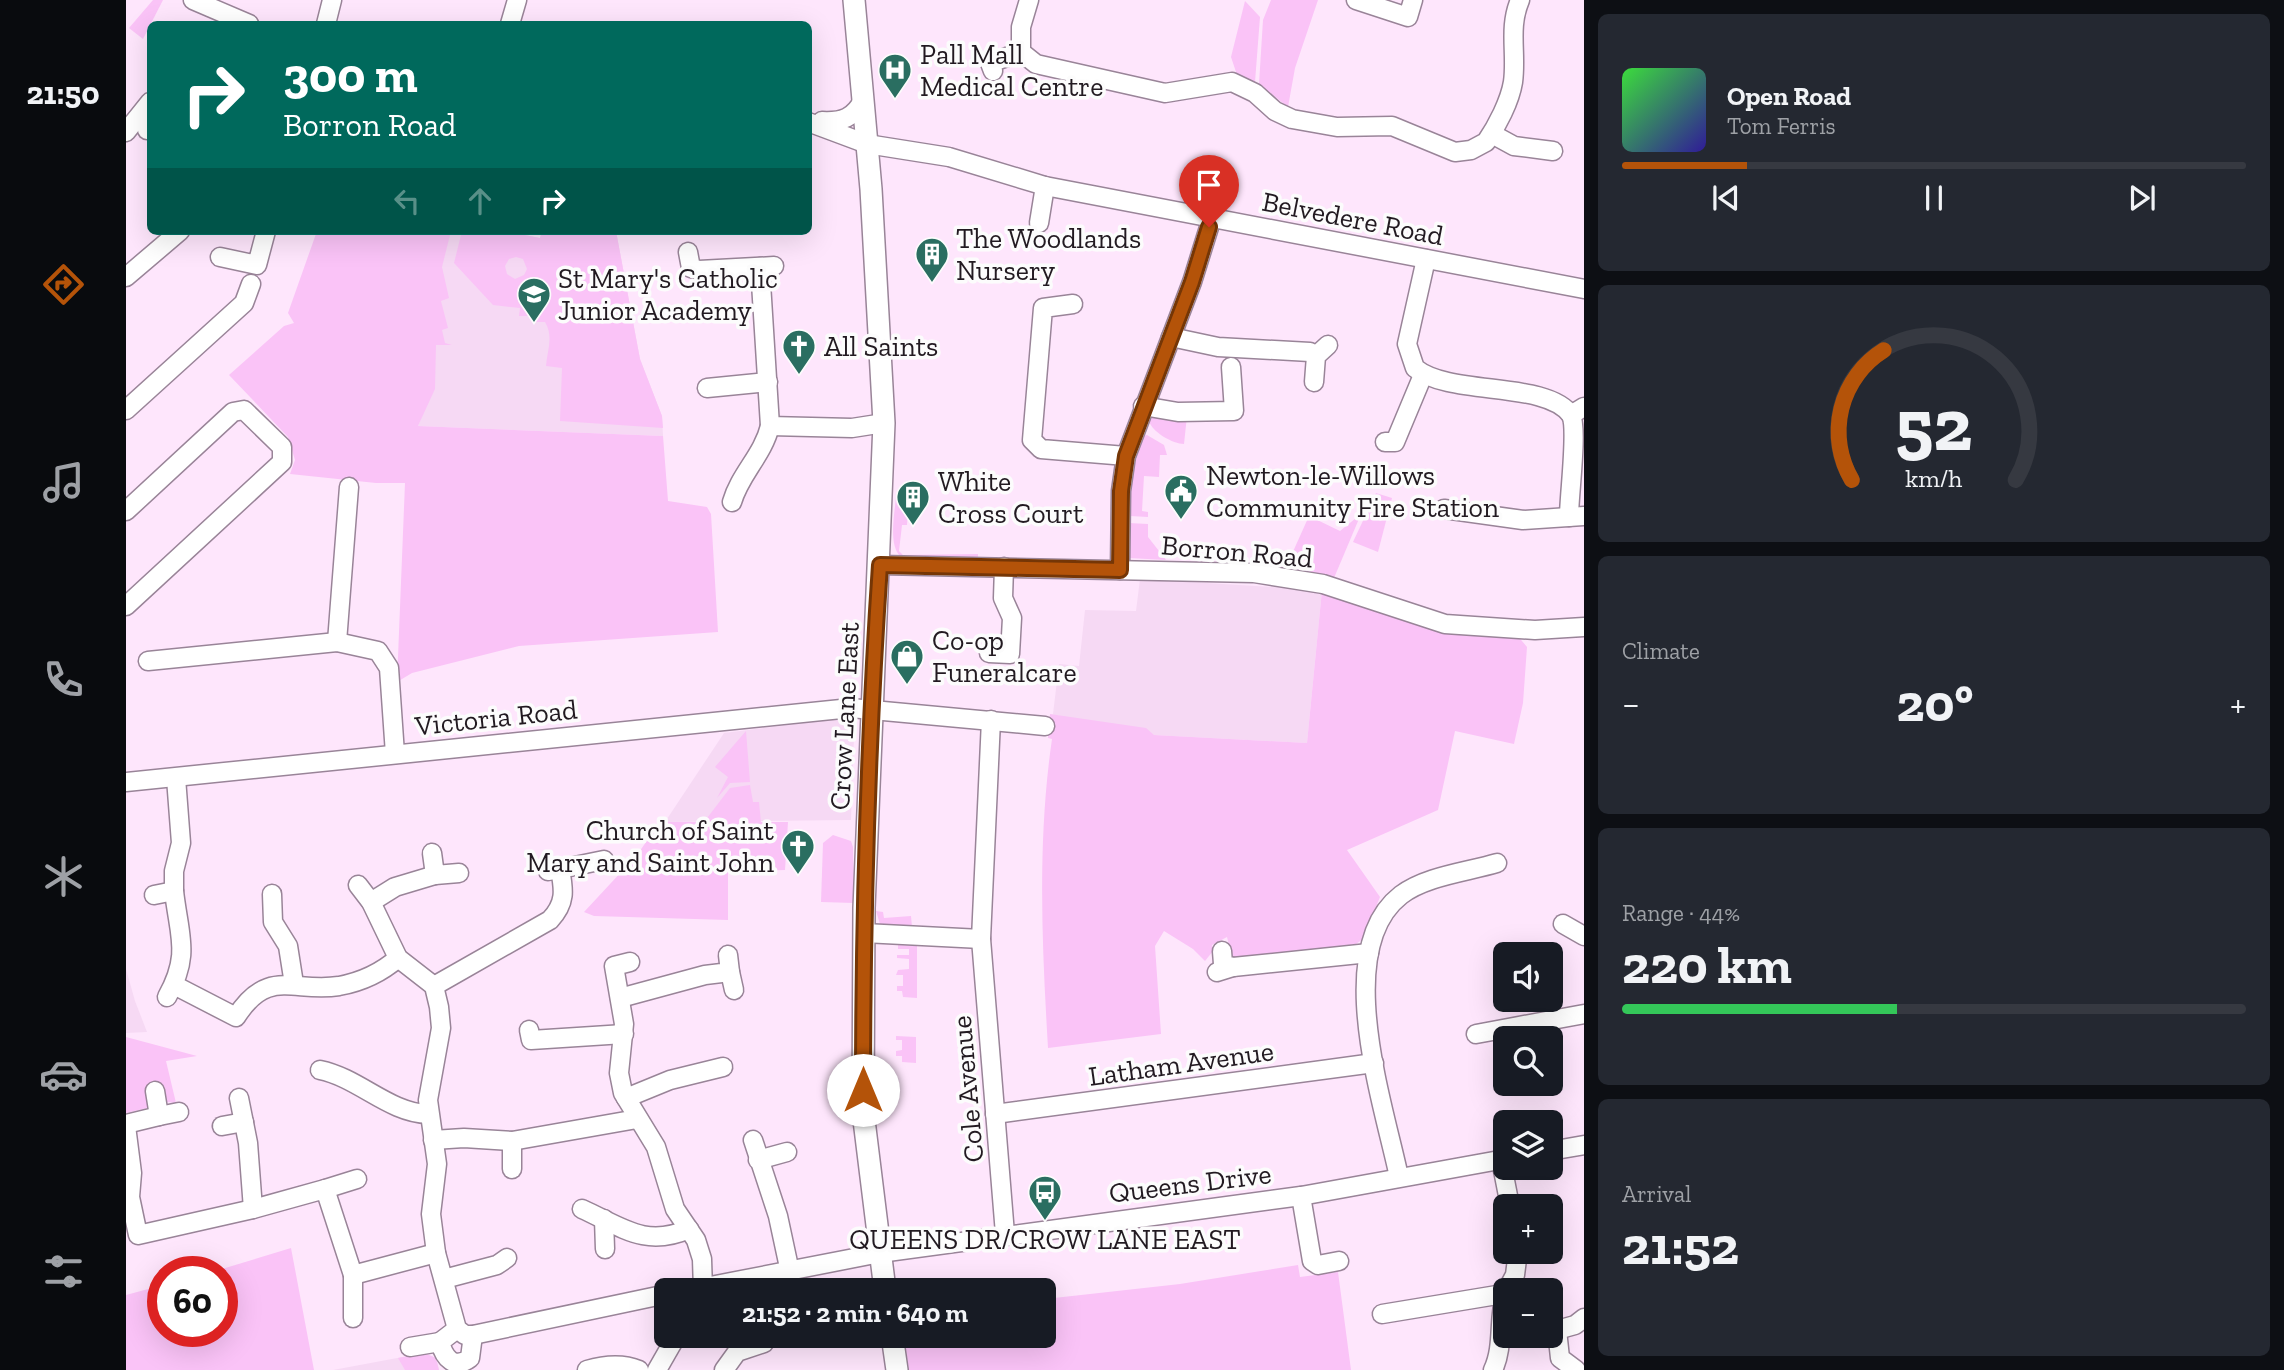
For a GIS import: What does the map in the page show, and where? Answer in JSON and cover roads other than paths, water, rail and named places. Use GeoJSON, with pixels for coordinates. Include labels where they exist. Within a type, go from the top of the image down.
{"type":"FeatureCollection","features":[{"type":"Feature","properties":{"kind":"main road","name":"Crow Lane East"},"geometry":{"type":"LineString","coordinates":[[854,0],[867,144],[884,423],[864,933],[863,1112],[884,1278]]}},
{"type":"Feature","properties":{"kind":"main road"},"geometry":{"type":"LineString","coordinates":[[894,1348],[897,1370]]}},
{"type":"Feature","properties":{"kind":"street"},"geometry":{"type":"LineString","coordinates":[[327,21],[332,0]]}},
{"type":"Feature","properties":{"kind":"street"},"geometry":{"type":"LineString","coordinates":[[511,21],[517,0]]}},
{"type":"Feature","properties":{"kind":"street"},"geometry":{"type":"LineString","coordinates":[[1021,52],[1021,27],[1029,0]]}},
{"type":"Feature","properties":{"kind":"street"},"geometry":{"type":"LineString","coordinates":[[1356,0],[1414,12]]}},
{"type":"Feature","properties":{"kind":"street"},"geometry":{"type":"LineString","coordinates":[[1021,52],[1036,64],[1165,93],[1232,82],[1255,93],[1275,111],[1292,119],[1337,127],[1392,126],[1455,152],[1478,147],[1492,134],[1511,92],[1514,62],[1512,29],[1520,0]]}},
{"type":"Feature","properties":{"kind":"street"},"geometry":{"type":"LineString","coordinates":[[197,3],[233,21]]}},
{"type":"Feature","properties":{"kind":"street"},"geometry":{"type":"LineString","coordinates":[[197,3],[205,21]]}},
{"type":"Feature","properties":{"kind":"street"},"geometry":{"type":"LineString","coordinates":[[989,62],[1021,52]]}},
{"type":"Feature","properties":{"kind":"street"},"geometry":{"type":"LineString","coordinates":[[812,121],[841,120],[854,115],[863,100]]}},
{"type":"Feature","properties":{"kind":"street"},"geometry":{"type":"LineString","coordinates":[[126,132],[147,106]]}},
{"type":"Feature","properties":{"kind":"street","name":"Belvedere Road"},"geometry":{"type":"LineString","coordinates":[[812,123],[867,144],[949,157],[1045,186],[1584,289]]}},
{"type":"Feature","properties":{"kind":"street"},"geometry":{"type":"LineString","coordinates":[[1492,134],[1514,146],[1554,152]]}},
{"type":"Feature","properties":{"kind":"street"},"geometry":{"type":"LineString","coordinates":[[1120,570],[1121,491],[1126,456],[1171,337],[1226,176]]}},
{"type":"Feature","properties":{"kind":"street"},"geometry":{"type":"LineString","coordinates":[[1040,223],[1045,186]]}},
{"type":"Feature","properties":{"kind":"street"},"geometry":{"type":"LineString","coordinates":[[126,278],[175,235]]}},
{"type":"Feature","properties":{"kind":"street"},"geometry":{"type":"LineString","coordinates":[[126,410],[244,303],[265,235]]}},
{"type":"Feature","properties":{"kind":"street"},"geometry":{"type":"LineString","coordinates":[[688,252],[691,268],[699,270],[767,267],[771,426],[763,451],[738,485],[733,502]]}},
{"type":"Feature","properties":{"kind":"street"},"geometry":{"type":"LineString","coordinates":[[220,257],[254,275]]}},
{"type":"Feature","properties":{"kind":"street"},"geometry":{"type":"LineString","coordinates":[[1426,259],[1407,344],[1412,364],[1423,375],[1436,380],[1553,400],[1578,411],[1570,456],[1576,517],[1523,520],[1443,510]]}},
{"type":"Feature","properties":{"kind":"street"},"geometry":{"type":"LineString","coordinates":[[1073,304],[1036,307],[1032,440],[1041,449],[1126,456]]}},
{"type":"Feature","properties":{"kind":"street"},"geometry":{"type":"LineString","coordinates":[[1171,337],[1219,347],[1310,352],[1322,350],[1314,382]]}},
{"type":"Feature","properties":{"kind":"street"},"geometry":{"type":"LineString","coordinates":[[1143,406],[1178,412],[1234,411],[1231,367]]}},
{"type":"Feature","properties":{"kind":"street"},"geometry":{"type":"LineString","coordinates":[[1394,443],[1423,375]]}},
{"type":"Feature","properties":{"kind":"street"},"geometry":{"type":"LineString","coordinates":[[718,381],[768,382]]}},
{"type":"Feature","properties":{"kind":"street"},"geometry":{"type":"LineString","coordinates":[[126,511],[233,412],[244,410],[282,447],[284,454],[276,468],[126,606]]}},
{"type":"Feature","properties":{"kind":"street"},"geometry":{"type":"LineString","coordinates":[[771,426],[852,428],[884,423]]}},
{"type":"Feature","properties":{"kind":"street"},"geometry":{"type":"LineString","coordinates":[[337,642],[349,487]]}},
{"type":"Feature","properties":{"kind":"street","name":"Borron Road"},"geometry":{"type":"LineString","coordinates":[[880,565],[1279,575],[1322,584],[1445,624],[1535,630],[1584,627]]}},
{"type":"Feature","properties":{"kind":"street"},"geometry":{"type":"LineString","coordinates":[[989,653],[1009,661],[1012,618],[1003,598],[1004,567]]}},
{"type":"Feature","properties":{"kind":"street"},"geometry":{"type":"LineString","coordinates":[[148,661],[337,642],[365,646],[378,651],[389,668],[396,754]]}},
{"type":"Feature","properties":{"kind":"street","name":"Victoria Road"},"geometry":{"type":"LineString","coordinates":[[126,782],[871,708],[1045,726]]}},
{"type":"Feature","properties":{"kind":"street","name":"Cole Avenue"},"geometry":{"type":"LineString","coordinates":[[991,720],[981,939],[1005,1234]]}},
{"type":"Feature","properties":{"kind":"street"},"geometry":{"type":"LineString","coordinates":[[176,778],[180,843],[174,871],[174,891],[183,938],[181,966],[170,991],[236,1017],[256,993],[267,987],[294,984],[337,986],[384,971],[398,958]]}},
{"type":"Feature","properties":{"kind":"street"},"geometry":{"type":"LineString","coordinates":[[432,853],[435,875]]}},
{"type":"Feature","properties":{"kind":"street"},"geometry":{"type":"LineString","coordinates":[[434,986],[550,920],[562,904],[564,894],[554,870],[604,860]]}},
{"type":"Feature","properties":{"kind":"street"},"geometry":{"type":"LineString","coordinates":[[1399,1177],[1365,1017],[1369,953],[1381,918],[1402,894],[1417,886],[1497,863]]}},
{"type":"Feature","properties":{"kind":"street"},"geometry":{"type":"LineString","coordinates":[[371,902],[395,887],[435,875],[459,873]]}},
{"type":"Feature","properties":{"kind":"street"},"geometry":{"type":"LineString","coordinates":[[358,886],[371,902],[398,958],[434,986],[442,1028],[429,1083],[429,1114],[438,1164],[431,1214],[436,1253],[472,1355],[460,1364],[447,1360],[440,1342]]}},
{"type":"Feature","properties":{"kind":"street"},"geometry":{"type":"LineString","coordinates":[[154,895],[174,891]]}},
{"type":"Feature","properties":{"kind":"street"},"geometry":{"type":"LineString","coordinates":[[272,891],[273,922],[288,946],[294,984]]}},
{"type":"Feature","properties":{"kind":"street"},"geometry":{"type":"LineString","coordinates":[[1563,924],[1584,936]]}},
{"type":"Feature","properties":{"kind":"street"},"geometry":{"type":"LineString","coordinates":[[864,933],[981,939]]}},
{"type":"Feature","properties":{"kind":"street"},"geometry":{"type":"LineString","coordinates":[[1222,951],[1225,969],[1369,953]]}},
{"type":"Feature","properties":{"kind":"street"},"geometry":{"type":"LineString","coordinates":[[630,962],[614,965],[624,1034],[620,1073],[626,1098],[656,1147],[675,1209],[689,1229],[702,1259],[700,1278]]}},
{"type":"Feature","properties":{"kind":"street"},"geometry":{"type":"LineString","coordinates":[[620,998],[705,975],[729,963],[734,990]]}},
{"type":"Feature","properties":{"kind":"street"},"geometry":{"type":"LineString","coordinates":[[1476,1034],[1584,1014]]}},
{"type":"Feature","properties":{"kind":"street"},"geometry":{"type":"LineString","coordinates":[[530,1042],[624,1034]]}},
{"type":"Feature","properties":{"kind":"street","name":"Latham Avenue"},"geometry":{"type":"LineString","coordinates":[[995,1114],[1374,1063]]}},
{"type":"Feature","properties":{"kind":"street"},"geometry":{"type":"LineString","coordinates":[[626,1098],[670,1080],[724,1068]]}},
{"type":"Feature","properties":{"kind":"street"},"geometry":{"type":"LineString","coordinates":[[320,1072],[338,1074],[405,1111],[429,1114]]}},
{"type":"Feature","properties":{"kind":"street"},"geometry":{"type":"LineString","coordinates":[[155,1091],[159,1116]]}},
{"type":"Feature","properties":{"kind":"street"},"geometry":{"type":"LineString","coordinates":[[239,1098],[253,1209]]}},
{"type":"Feature","properties":{"kind":"street"},"geometry":{"type":"LineString","coordinates":[[179,1112],[126,1125],[132,1173],[130,1197],[139,1244],[357,1179]]}},
{"type":"Feature","properties":{"kind":"street"},"geometry":{"type":"LineString","coordinates":[[433,1140],[464,1138],[512,1141],[637,1119]]}},
{"type":"Feature","properties":{"kind":"street"},"geometry":{"type":"LineString","coordinates":[[222,1126],[244,1122]]}},
{"type":"Feature","properties":{"kind":"street"},"geometry":{"type":"LineString","coordinates":[[753,1140],[778,1216],[790,1272]]}},
{"type":"Feature","properties":{"kind":"street"},"geometry":{"type":"LineString","coordinates":[[512,1141],[512,1169]]}},
{"type":"Feature","properties":{"kind":"street"},"geometry":{"type":"LineString","coordinates":[[1563,1149],[1584,1145]]}},
{"type":"Feature","properties":{"kind":"street"},"geometry":{"type":"LineString","coordinates":[[758,1160],[787,1152]]}},
{"type":"Feature","properties":{"kind":"street","name":"Queens Drive"},"geometry":{"type":"LineString","coordinates":[[774,1278],[880,1253],[1301,1196],[1493,1161]]}},
{"type":"Feature","properties":{"kind":"street"},"geometry":{"type":"LineString","coordinates":[[325,1189],[353,1275],[353,1318]]}},
{"type":"Feature","properties":{"kind":"street"},"geometry":{"type":"LineString","coordinates":[[1301,1196],[1312,1261],[1318,1265],[1339,1261]]}},
{"type":"Feature","properties":{"kind":"street"},"geometry":{"type":"LineString","coordinates":[[582,1209],[639,1235],[660,1239],[689,1229]]}},
{"type":"Feature","properties":{"kind":"street"},"geometry":{"type":"LineString","coordinates":[[604,1219],[604,1249]]}},
{"type":"Feature","properties":{"kind":"street"},"geometry":{"type":"LineString","coordinates":[[353,1275],[436,1253]]}},
{"type":"Feature","properties":{"kind":"street"},"geometry":{"type":"LineString","coordinates":[[444,1279],[497,1265],[509,1258]]}},
{"type":"Feature","properties":{"kind":"street"},"geometry":{"type":"LineString","coordinates":[[1382,1314],[1493,1295]]}},
{"type":"Feature","properties":{"kind":"street"},"geometry":{"type":"LineString","coordinates":[[410,1347],[440,1342],[464,1332],[654,1296]]}},
{"type":"Feature","properties":{"kind":"street"},"geometry":{"type":"LineString","coordinates":[[1563,1323],[1576,1325],[1584,1318]]}},
{"type":"Feature","properties":{"kind":"street"},"geometry":{"type":"LineString","coordinates":[[657,1370],[670,1348]]}},
{"type":"Feature","properties":{"kind":"street"},"geometry":{"type":"LineString","coordinates":[[724,1370],[737,1352],[756,1348]]}},
{"type":"Feature","properties":{"kind":"street"},"geometry":{"type":"LineString","coordinates":[[1493,1370],[1499,1356],[1499,1348]]}},
{"type":"Feature","properties":{"kind":"street"},"geometry":{"type":"LineString","coordinates":[[1558,1348],[1560,1358],[1576,1370]]}},
{"type":"Feature","properties":{"kind":"street"},"geometry":{"type":"LineString","coordinates":[[587,1370],[602,1366],[629,1366],[639,1370]]}},
{"type":"Feature","properties":{"kind":"place","name":"Pall Mall Medical Centre"},"geometry":{"type":"Point","coordinates":[895,100]}},
{"type":"Feature","properties":{"kind":"place","name":"The Woodlands Nursery"},"geometry":{"type":"Point","coordinates":[932,284]}},
{"type":"Feature","properties":{"kind":"place","name":"St Mary's Catholic Junior Academy"},"geometry":{"type":"Point","coordinates":[534,324]}},
{"type":"Feature","properties":{"kind":"place","name":"All Saints"},"geometry":{"type":"Point","coordinates":[799,376]}},
{"type":"Feature","properties":{"kind":"place","name":"Newton-le-Willows Community Fire Station"},"geometry":{"type":"Point","coordinates":[1181,521]}},
{"type":"Feature","properties":{"kind":"place","name":"White Cross Court"},"geometry":{"type":"Point","coordinates":[913,527]}},
{"type":"Feature","properties":{"kind":"place","name":"Co-op Funeralcare"},"geometry":{"type":"Point","coordinates":[907,686]}},
{"type":"Feature","properties":{"kind":"place","name":"Church of Saint Mary and Saint John"},"geometry":{"type":"Point","coordinates":[798,876]}},
{"type":"Feature","properties":{"kind":"place","name":"QUEENS DR/CROW LANE EAST"},"geometry":{"type":"Point","coordinates":[1045,1222]}}]}
